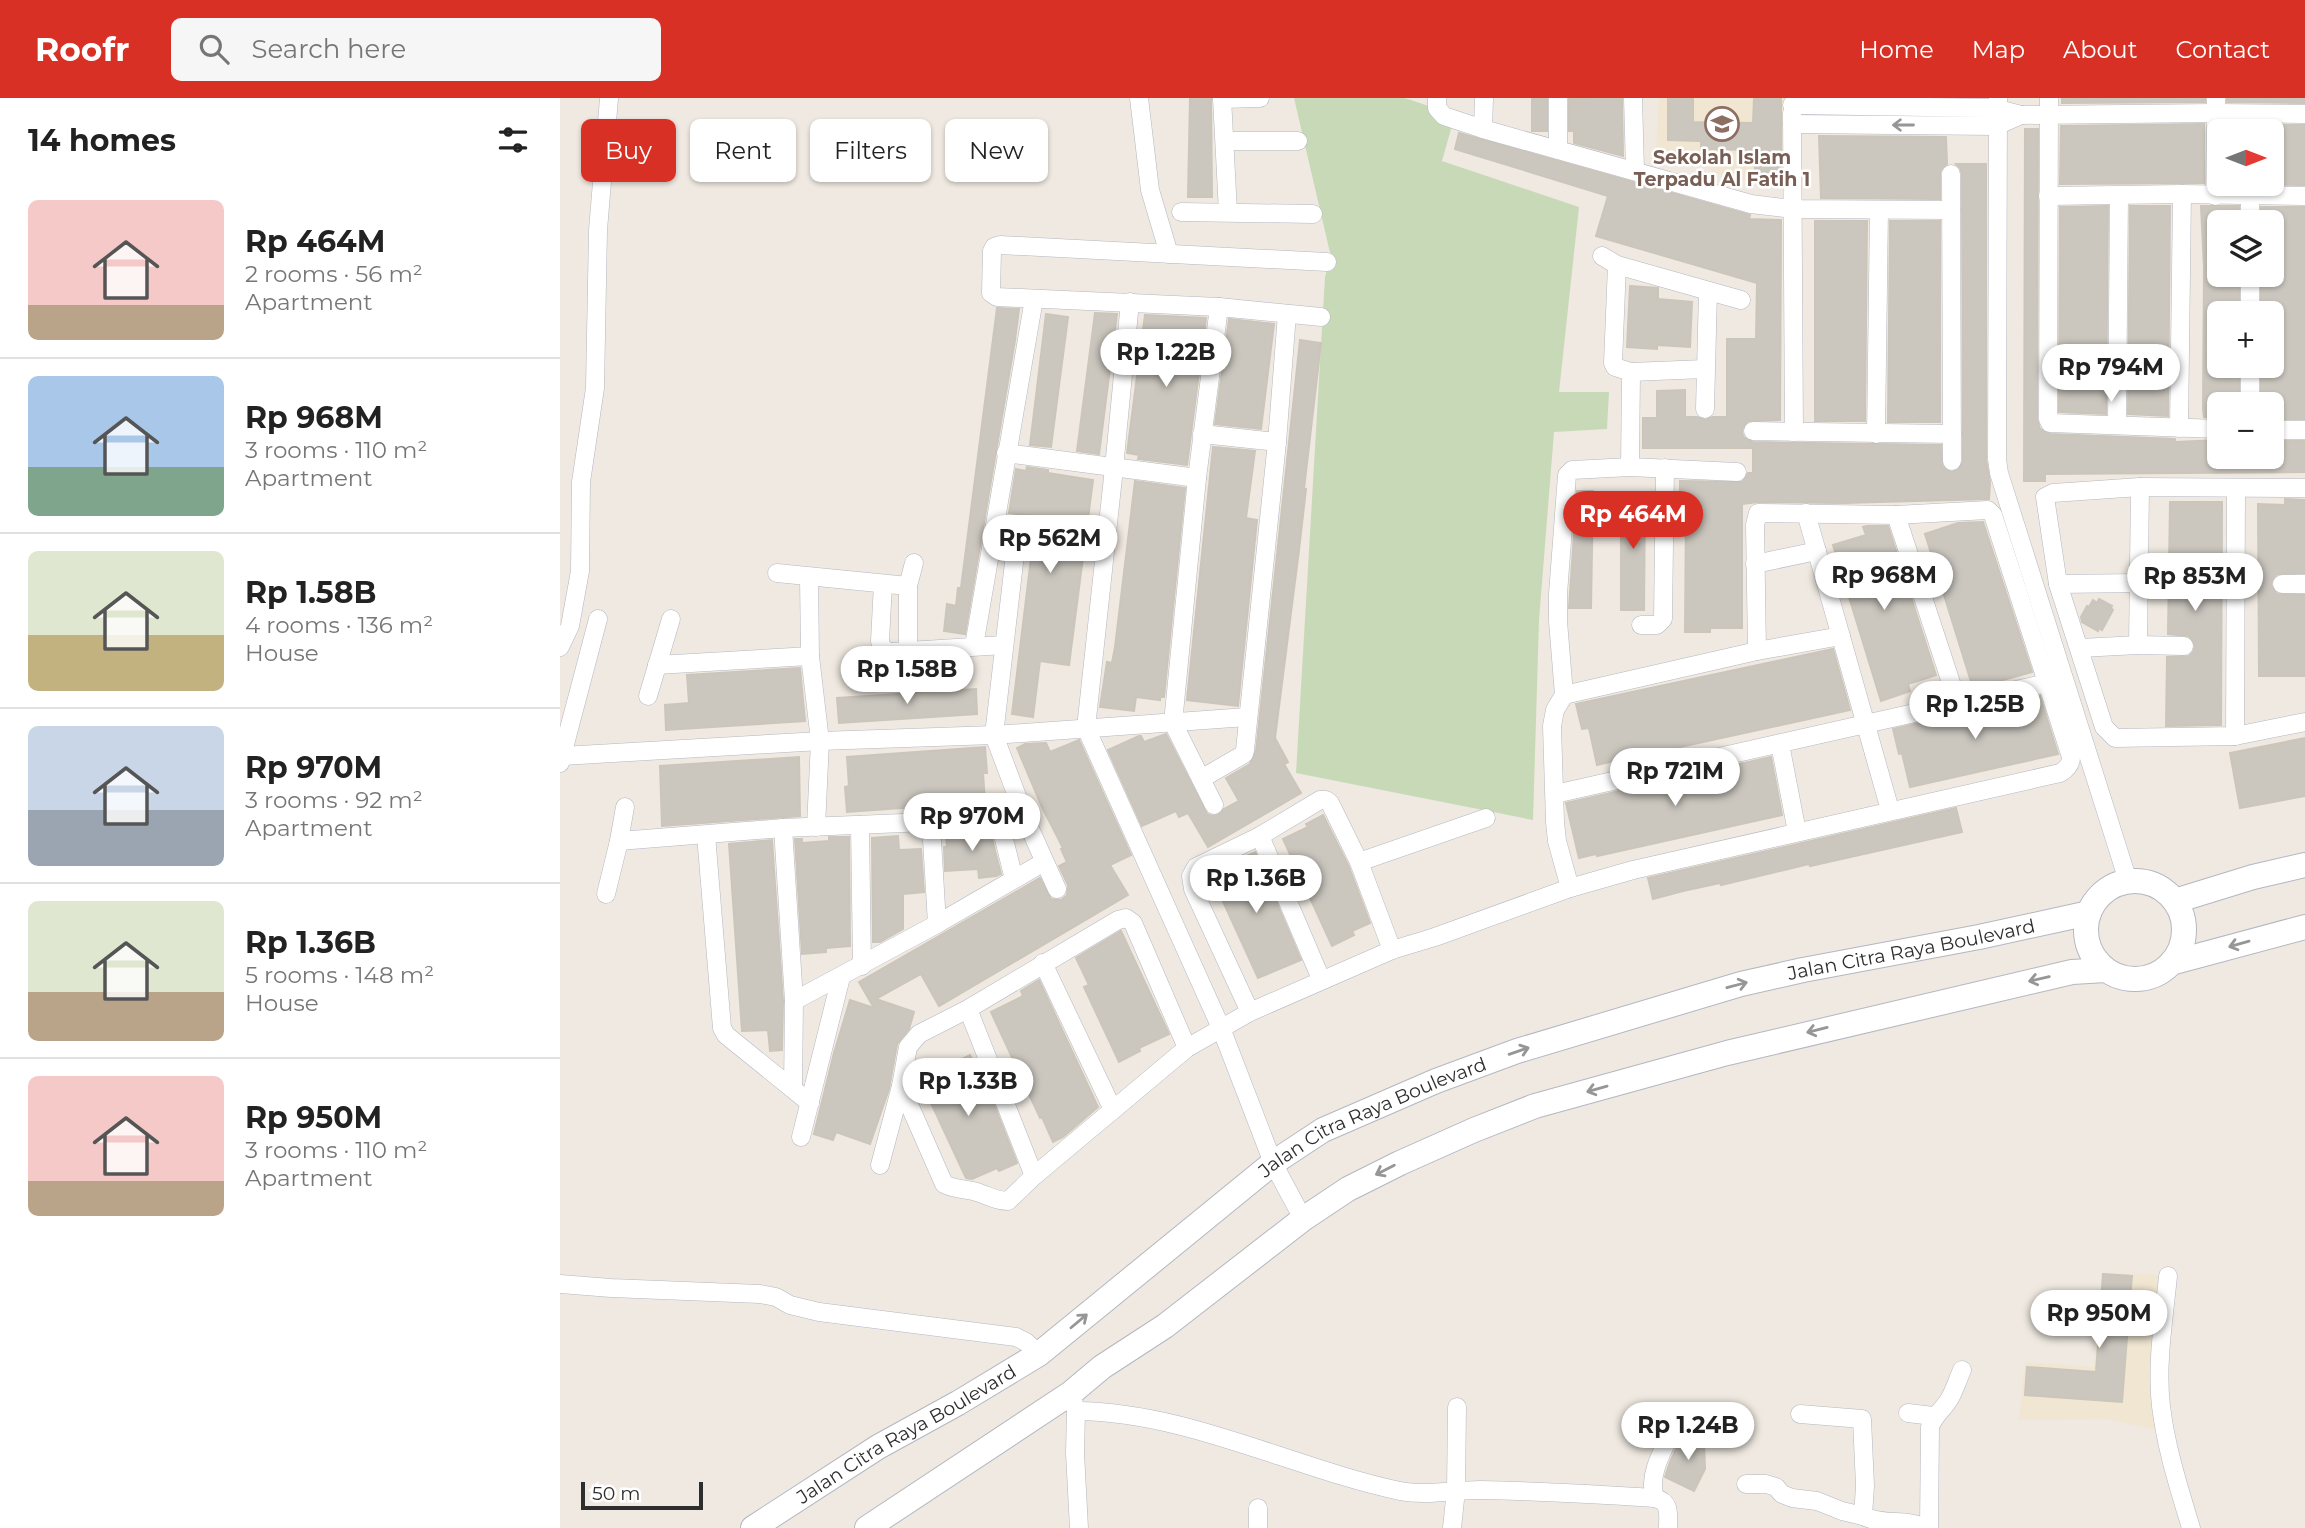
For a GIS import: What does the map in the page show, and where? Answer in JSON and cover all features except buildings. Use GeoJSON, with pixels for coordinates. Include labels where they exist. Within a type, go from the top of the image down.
{"type":"FeatureCollection","features":[{"type":"Feature","properties":{"kind":"main road"},"geometry":{"type":"LineString","coordinates":[[2175,901],[2253,877],[2305,865]]}},
{"type":"Feature","properties":{"kind":"main road"},"geometry":{"type":"LineString","coordinates":[[2128,881],[2159,887],[2175,901],[2182,918],[2183,936],[2177,955],[2171,963],[2154,975],[2135,979],[2115,975],[2106,970],[2088,945],[2089,913],[2098,897],[2112,887],[2128,881]]}},
{"type":"Feature","properties":{"kind":"main road","name":"Jalan Citra Raya Boulevard"},"geometry":{"type":"LineString","coordinates":[[753,1528],[878,1447],[1039,1354],[1273,1163],[1323,1130],[1517,1051],[1608,1022],[1754,981],[2089,913]]}},
{"type":"Feature","properties":{"kind":"main road"},"geometry":{"type":"LineString","coordinates":[[2171,963],[2305,927]]}},
{"type":"Feature","properties":{"kind":"main road"},"geometry":{"type":"LineString","coordinates":[[867,1528],[1073,1402],[1102,1367],[1165,1325],[1303,1219],[1348,1189],[1400,1163],[1535,1106],[1727,1053],[2072,972],[2106,970]]}},
{"type":"Feature","properties":{"kind":"street"},"geometry":{"type":"LineString","coordinates":[[560,647],[570,626],[580,571],[580,482],[595,388],[598,230],[608,98]]}},
{"type":"Feature","properties":{"kind":"street"},"geometry":{"type":"LineString","coordinates":[[1139,98],[1150,190],[1169,254]]}},
{"type":"Feature","properties":{"kind":"street"},"geometry":{"type":"LineString","coordinates":[[1228,212],[1222,98],[1260,98]]}},
{"type":"Feature","properties":{"kind":"street"},"geometry":{"type":"LineString","coordinates":[[1437,98],[1437,108],[1444,116],[1751,204],[1793,209],[1951,210]]}},
{"type":"Feature","properties":{"kind":"street"},"geometry":{"type":"LineString","coordinates":[[1483,129],[1484,98]]}},
{"type":"Feature","properties":{"kind":"street"},"geometry":{"type":"LineString","coordinates":[[1558,98],[1558,150]]}},
{"type":"Feature","properties":{"kind":"street"},"geometry":{"type":"LineString","coordinates":[[1633,98],[1635,170]]}},
{"type":"Feature","properties":{"kind":"street"},"geometry":{"type":"LineString","coordinates":[[1794,432],[1792,101],[1949,117]]}},
{"type":"Feature","properties":{"kind":"street"},"geometry":{"type":"LineString","coordinates":[[1792,124],[1949,117],[1999,111],[2021,115],[2049,107],[2216,105],[2305,114]]}},
{"type":"Feature","properties":{"kind":"street"},"geometry":{"type":"LineString","coordinates":[[2049,107],[2048,419],[2055,424],[2207,429]]}},
{"type":"Feature","properties":{"kind":"street"},"geometry":{"type":"LineString","coordinates":[[1999,111],[1999,473],[2128,881]]}},
{"type":"Feature","properties":{"kind":"street"},"geometry":{"type":"LineString","coordinates":[[1225,141],[1298,141]]}},
{"type":"Feature","properties":{"kind":"street"},"geometry":{"type":"LineString","coordinates":[[1951,174],[1952,461]]}},
{"type":"Feature","properties":{"kind":"street"},"geometry":{"type":"LineString","coordinates":[[2179,428],[2182,194]]}},
{"type":"Feature","properties":{"kind":"street"},"geometry":{"type":"LineString","coordinates":[[2048,195],[2207,196]]}},
{"type":"Feature","properties":{"kind":"street"},"geometry":{"type":"LineString","coordinates":[[2117,424],[2119,195]]}},
{"type":"Feature","properties":{"kind":"street"},"geometry":{"type":"LineString","coordinates":[[2284,196],[2305,196]]}},
{"type":"Feature","properties":{"kind":"street"},"geometry":{"type":"LineString","coordinates":[[1877,434],[1879,210]]}},
{"type":"Feature","properties":{"kind":"street"},"geometry":{"type":"LineString","coordinates":[[1181,212],[1313,214]]}},
{"type":"Feature","properties":{"kind":"street"},"geometry":{"type":"LineString","coordinates":[[1321,317],[1219,307],[1009,299],[991,294],[992,254],[994,247],[1000,245],[1327,262]]}},
{"type":"Feature","properties":{"kind":"street"},"geometry":{"type":"LineString","coordinates":[[1705,369],[1631,372],[1618,370],[1613,363],[1610,260],[1741,300]]}},
{"type":"Feature","properties":{"kind":"street"},"geometry":{"type":"LineString","coordinates":[[1705,409],[1708,291]]}},
{"type":"Feature","properties":{"kind":"street"},"geometry":{"type":"LineString","coordinates":[[974,646],[1034,299]]}},
{"type":"Feature","properties":{"kind":"street"},"geometry":{"type":"LineString","coordinates":[[1130,302],[1086,728],[1221,1028],[1273,1163],[1303,1219]]}},
{"type":"Feature","properties":{"kind":"street"},"geometry":{"type":"LineString","coordinates":[[1214,805],[1173,723],[1197,478],[1219,307]]}},
{"type":"Feature","properties":{"kind":"street"},"geometry":{"type":"LineString","coordinates":[[1201,779],[1244,754],[1277,442],[1287,314]]}},
{"type":"Feature","properties":{"kind":"street"},"geometry":{"type":"LineString","coordinates":[[1630,467],[1631,372]]}},
{"type":"Feature","properties":{"kind":"street"},"geometry":{"type":"LineString","coordinates":[[2284,430],[2305,430]]}},
{"type":"Feature","properties":{"kind":"street"},"geometry":{"type":"LineString","coordinates":[[1753,431],[1952,434]]}},
{"type":"Feature","properties":{"kind":"street"},"geometry":{"type":"LineString","coordinates":[[1202,434],[1277,442]]}},
{"type":"Feature","properties":{"kind":"street"},"geometry":{"type":"LineString","coordinates":[[1006,453],[1197,478]]}},
{"type":"Feature","properties":{"kind":"street"},"geometry":{"type":"LineString","coordinates":[[1570,888],[1557,841],[1552,726],[1555,710],[1564,695],[1558,594],[1567,475],[1572,470],[1630,467],[1737,472]]}},
{"type":"Feature","properties":{"kind":"street"},"geometry":{"type":"LineString","coordinates":[[1642,625],[1657,625],[1663,619],[1665,468]]}},
{"type":"Feature","properties":{"kind":"street"},"geometry":{"type":"LineString","coordinates":[[2138,645],[2140,487]]}},
{"type":"Feature","properties":{"kind":"street"},"geometry":{"type":"LineString","coordinates":[[2305,488],[2140,487],[2047,495],[2045,500],[2058,584],[2104,727],[2115,738],[2235,736],[2305,722]]}},
{"type":"Feature","properties":{"kind":"street"},"geometry":{"type":"LineString","coordinates":[[2235,736],[2236,488]]}},
{"type":"Feature","properties":{"kind":"street"},"geometry":{"type":"LineString","coordinates":[[901,1086],[944,1184],[977,1192],[994,1200],[1008,1201],[1034,1176],[1187,1048],[1250,1012],[1321,979],[1392,950],[1570,888],[1633,870],[2064,770],[2068,766],[2071,757],[1993,515],[1988,510],[1896,515],[1758,513],[1755,525],[1757,651]]}},
{"type":"Feature","properties":{"kind":"street"},"geometry":{"type":"LineString","coordinates":[[1806,513],[1891,810]]}},
{"type":"Feature","properties":{"kind":"street"},"geometry":{"type":"LineString","coordinates":[[1896,515],[1958,704]]}},
{"type":"Feature","properties":{"kind":"street"},"geometry":{"type":"LineString","coordinates":[[993,534],[1047,540]]}},
{"type":"Feature","properties":{"kind":"street"},"geometry":{"type":"LineString","coordinates":[[1017,537],[994,735],[1026,820],[1057,889]]}},
{"type":"Feature","properties":{"kind":"street"},"geometry":{"type":"LineString","coordinates":[[1755,564],[1817,551]]}},
{"type":"Feature","properties":{"kind":"street"},"geometry":{"type":"LineString","coordinates":[[908,651],[908,586],[914,563]]}},
{"type":"Feature","properties":{"kind":"street"},"geometry":{"type":"LineString","coordinates":[[777,573],[908,586]]}},
{"type":"Feature","properties":{"kind":"street"},"geometry":{"type":"LineString","coordinates":[[809,577],[810,656],[820,741],[816,827]]}},
{"type":"Feature","properties":{"kind":"street"},"geometry":{"type":"LineString","coordinates":[[2058,584],[2139,583]]}},
{"type":"Feature","properties":{"kind":"street"},"geometry":{"type":"LineString","coordinates":[[883,584],[881,646],[888,652],[1003,645]]}},
{"type":"Feature","properties":{"kind":"street"},"geometry":{"type":"LineString","coordinates":[[2282,584],[2305,584]]}},
{"type":"Feature","properties":{"kind":"street"},"geometry":{"type":"LineString","coordinates":[[598,619],[561,760],[820,741],[994,735],[1247,717]]}},
{"type":"Feature","properties":{"kind":"street"},"geometry":{"type":"LineString","coordinates":[[648,696],[671,619]]}},
{"type":"Feature","properties":{"kind":"street"},"geometry":{"type":"LineString","coordinates":[[1564,695],[1757,651],[1840,636]]}},
{"type":"Feature","properties":{"kind":"street"},"geometry":{"type":"LineString","coordinates":[[2080,649],[2138,645],[2184,646]]}},
{"type":"Feature","properties":{"kind":"street"},"geometry":{"type":"LineString","coordinates":[[657,665],[810,656]]}},
{"type":"Feature","properties":{"kind":"street"},"geometry":{"type":"LineString","coordinates":[[1555,794],[2047,683]]}},
{"type":"Feature","properties":{"kind":"street"},"geometry":{"type":"LineString","coordinates":[[1780,744],[1797,832]]}},
{"type":"Feature","properties":{"kind":"street"},"geometry":{"type":"LineString","coordinates":[[1250,1012],[1193,889],[1192,876],[1196,867],[1260,836],[1320,800],[1330,803],[1359,862],[1392,950]]}},
{"type":"Feature","properties":{"kind":"street"},"geometry":{"type":"LineString","coordinates":[[606,894],[625,807]]}},
{"type":"Feature","properties":{"kind":"street"},"geometry":{"type":"LineString","coordinates":[[1359,862],[1486,818]]}},
{"type":"Feature","properties":{"kind":"street"},"geometry":{"type":"LineString","coordinates":[[999,819],[1013,879]]}},
{"type":"Feature","properties":{"kind":"street"},"geometry":{"type":"LineString","coordinates":[[619,841],[783,828],[1026,820]]}},
{"type":"Feature","properties":{"kind":"street"},"geometry":{"type":"LineString","coordinates":[[931,823],[937,924]]}},
{"type":"Feature","properties":{"kind":"street"},"geometry":{"type":"LineString","coordinates":[[860,825],[862,965]]}},
{"type":"Feature","properties":{"kind":"street"},"geometry":{"type":"LineString","coordinates":[[783,828],[794,1001],[793,1089]]}},
{"type":"Feature","properties":{"kind":"street"},"geometry":{"type":"LineString","coordinates":[[706,835],[722,1028],[726,1035],[810,1103]]}},
{"type":"Feature","properties":{"kind":"street"},"geometry":{"type":"LineString","coordinates":[[1260,836],[1321,979]]}},
{"type":"Feature","properties":{"kind":"street"},"geometry":{"type":"LineString","coordinates":[[794,1001],[937,924],[1044,862]]}},
{"type":"Feature","properties":{"kind":"street"},"geometry":{"type":"LineString","coordinates":[[880,1165],[901,1086],[908,1047],[912,1040],[1118,920],[1130,920],[1187,1048]]}},
{"type":"Feature","properties":{"kind":"street"},"geometry":{"type":"LineString","coordinates":[[1044,963],[1113,1110]]}},
{"type":"Feature","properties":{"kind":"street"},"geometry":{"type":"LineString","coordinates":[[801,1137],[841,977]]}},
{"type":"Feature","properties":{"kind":"street"},"geometry":{"type":"LineString","coordinates":[[968,1009],[1034,1176]]}},
{"type":"Feature","properties":{"kind":"street"},"geometry":{"type":"LineString","coordinates":[[2168,1276],[2161,1356],[2161,1405],[2175,1477],[2191,1528]]}},
{"type":"Feature","properties":{"kind":"street"},"geometry":{"type":"LineString","coordinates":[[560,1284],[611,1289],[760,1294],[818,1312],[1016,1337],[1039,1354]]}},
{"type":"Feature","properties":{"kind":"street"},"geometry":{"type":"LineString","coordinates":[[1908,1413],[1933,1416],[1942,1410],[1951,1397],[1962,1370]]}},
{"type":"Feature","properties":{"kind":"street"},"geometry":{"type":"LineString","coordinates":[[1079,1528],[1073,1402],[1187,1428],[1324,1471],[1402,1491],[1561,1491],[1655,1498],[1668,1505],[1668,1528]]}},
{"type":"Feature","properties":{"kind":"street"},"geometry":{"type":"LineString","coordinates":[[1452,1528],[1456,1490],[1457,1407]]}},
{"type":"Feature","properties":{"kind":"street"},"geometry":{"type":"LineString","coordinates":[[1800,1414],[1862,1419],[1865,1486],[1863,1516]]}},
{"type":"Feature","properties":{"kind":"street"},"geometry":{"type":"LineString","coordinates":[[1746,1484],[1766,1484],[1776,1487],[1782,1494],[1793,1499],[1817,1501],[1872,1520],[1915,1522],[1927,1528],[1930,1427],[1933,1416]]}},
{"type":"Feature","properties":{"kind":"street"},"geometry":{"type":"LineString","coordinates":[[1655,1498],[1652,1490],[1654,1474],[1678,1419]]}},
{"type":"Feature","properties":{"kind":"street"},"geometry":{"type":"LineString","coordinates":[[1258,1508],[1258,1528]]}},
{"type":"Feature","properties":{"kind":"shaded area","name":"Sekolah Islam Terpadu Al Fatih 1"},"geometry":{"type":"Polygon","coordinates":[[[1659,98],[1786,98],[1785,187],[1726,178],[1696,163],[1686,151],[1656,151],[1659,98]]]}},
{"type":"Feature","properties":{"kind":"shaded area"},"geometry":{"type":"Polygon","coordinates":[[[2102,1273],[2160,1275],[2157,1430],[2107,1419],[2019,1420],[2025,1362],[2094,1367],[2102,1273]]]}},
{"type":"Feature","properties":{"kind":"green space"},"geometry":{"type":"Polygon","coordinates":[[[1294,98],[1405,98],[1455,115],[1442,161],[1579,207],[1559,392],[1609,392],[1607,429],[1554,432],[1539,620],[1533,820],[1296,773],[1325,277],[1331,257],[1294,98]]]}},
{"type":"Feature","properties":{"kind":"place","name":"Sekolah Islam Terpadu Al Fatih 1"},"geometry":{"type":"Point","coordinates":[1722,124]}}]}
